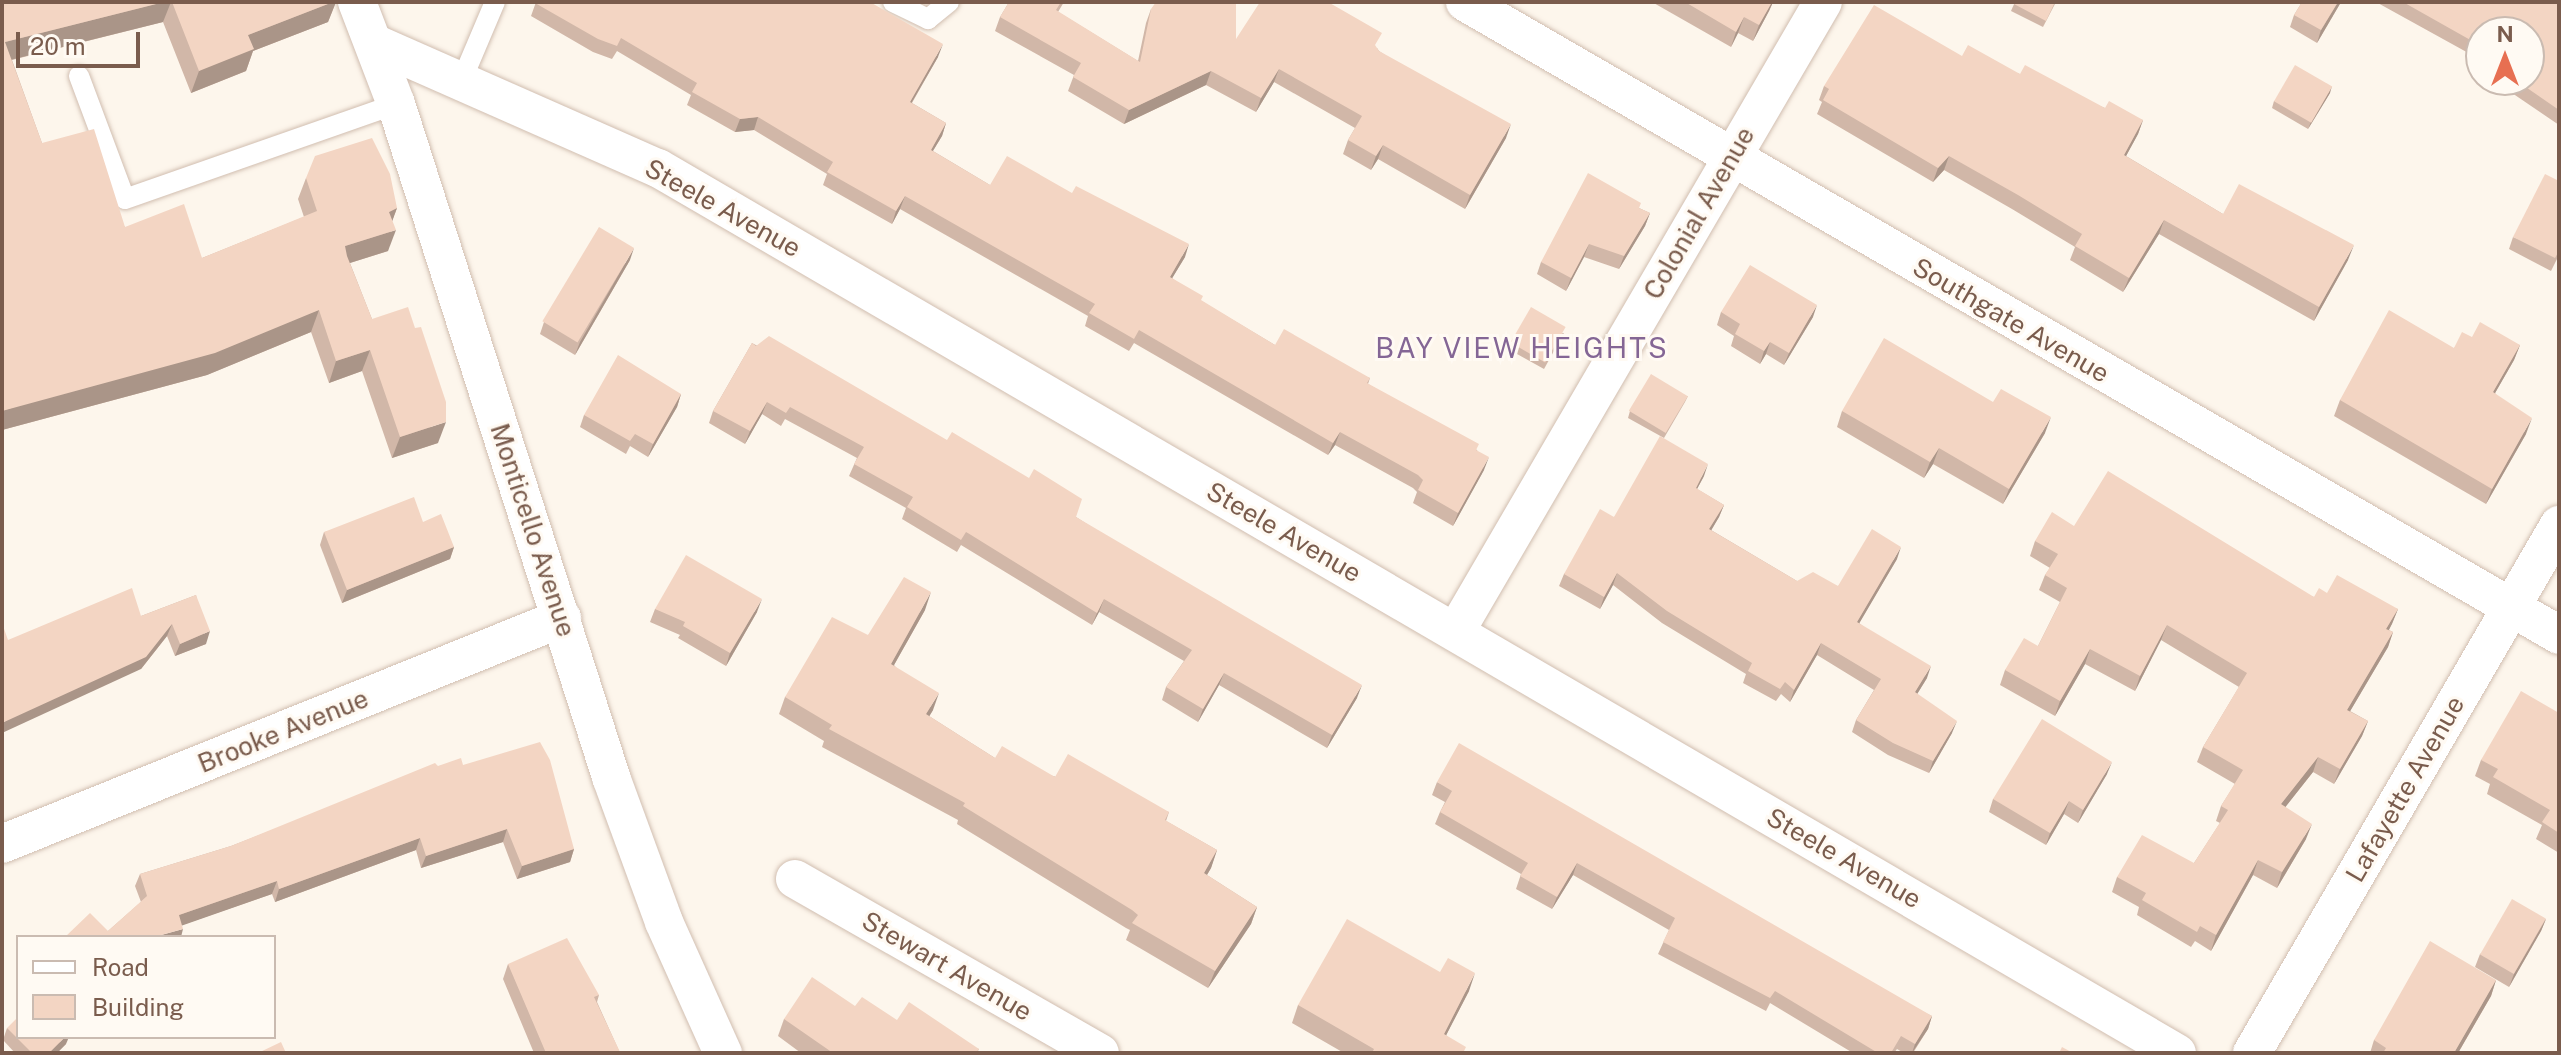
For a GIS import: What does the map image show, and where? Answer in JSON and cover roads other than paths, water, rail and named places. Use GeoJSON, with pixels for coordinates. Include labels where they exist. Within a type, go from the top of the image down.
{"type":"FeatureCollection","features":[{"type":"Feature","properties":{"kind":"street","name":"Monticello Avenue"},"geometry":{"type":"LineString","coordinates":[[357,2],[396,104],[664,922],[723,1053]]}},
{"type":"Feature","properties":{"kind":"street","name":"Southgate Avenue"},"geometry":{"type":"LineString","coordinates":[[1465,2],[2559,635]]}},
{"type":"Feature","properties":{"kind":"street","name":"Colonial Avenue"},"geometry":{"type":"LineString","coordinates":[[1456,631],[1823,2]]}},
{"type":"Feature","properties":{"kind":"street","name":"Steele Avenue"},"geometry":{"type":"LineString","coordinates":[[374,43],[658,168],[2177,1053]]}},
{"type":"Feature","properties":{"kind":"street","name":"Lafayette Avenue"},"geometry":{"type":"LineString","coordinates":[[2252,1053],[2559,525]]}},
{"type":"Feature","properties":{"kind":"street","name":"Brooke Avenue"},"geometry":{"type":"LineString","coordinates":[[3,845],[562,618]]}},
{"type":"Feature","properties":{"kind":"street","name":"Stewart Avenue"},"geometry":{"type":"LineString","coordinates":[[795,879],[1100,1053]]}},
{"type":"Feature","properties":{"kind":"lane"},"geometry":{"type":"LineString","coordinates":[[461,82],[495,2]]}},
{"type":"Feature","properties":{"kind":"lane"},"geometry":{"type":"LineString","coordinates":[[893,2],[928,19],[949,2]]}},
{"type":"Feature","properties":{"kind":"lane"},"geometry":{"type":"LineString","coordinates":[[79,76],[125,199],[396,104]]}},
{"type":"Feature","properties":{"kind":"district","name":"BAY VIEW HEIGHTS"},"geometry":{"type":"Point","coordinates":[1522,348]}}]}
